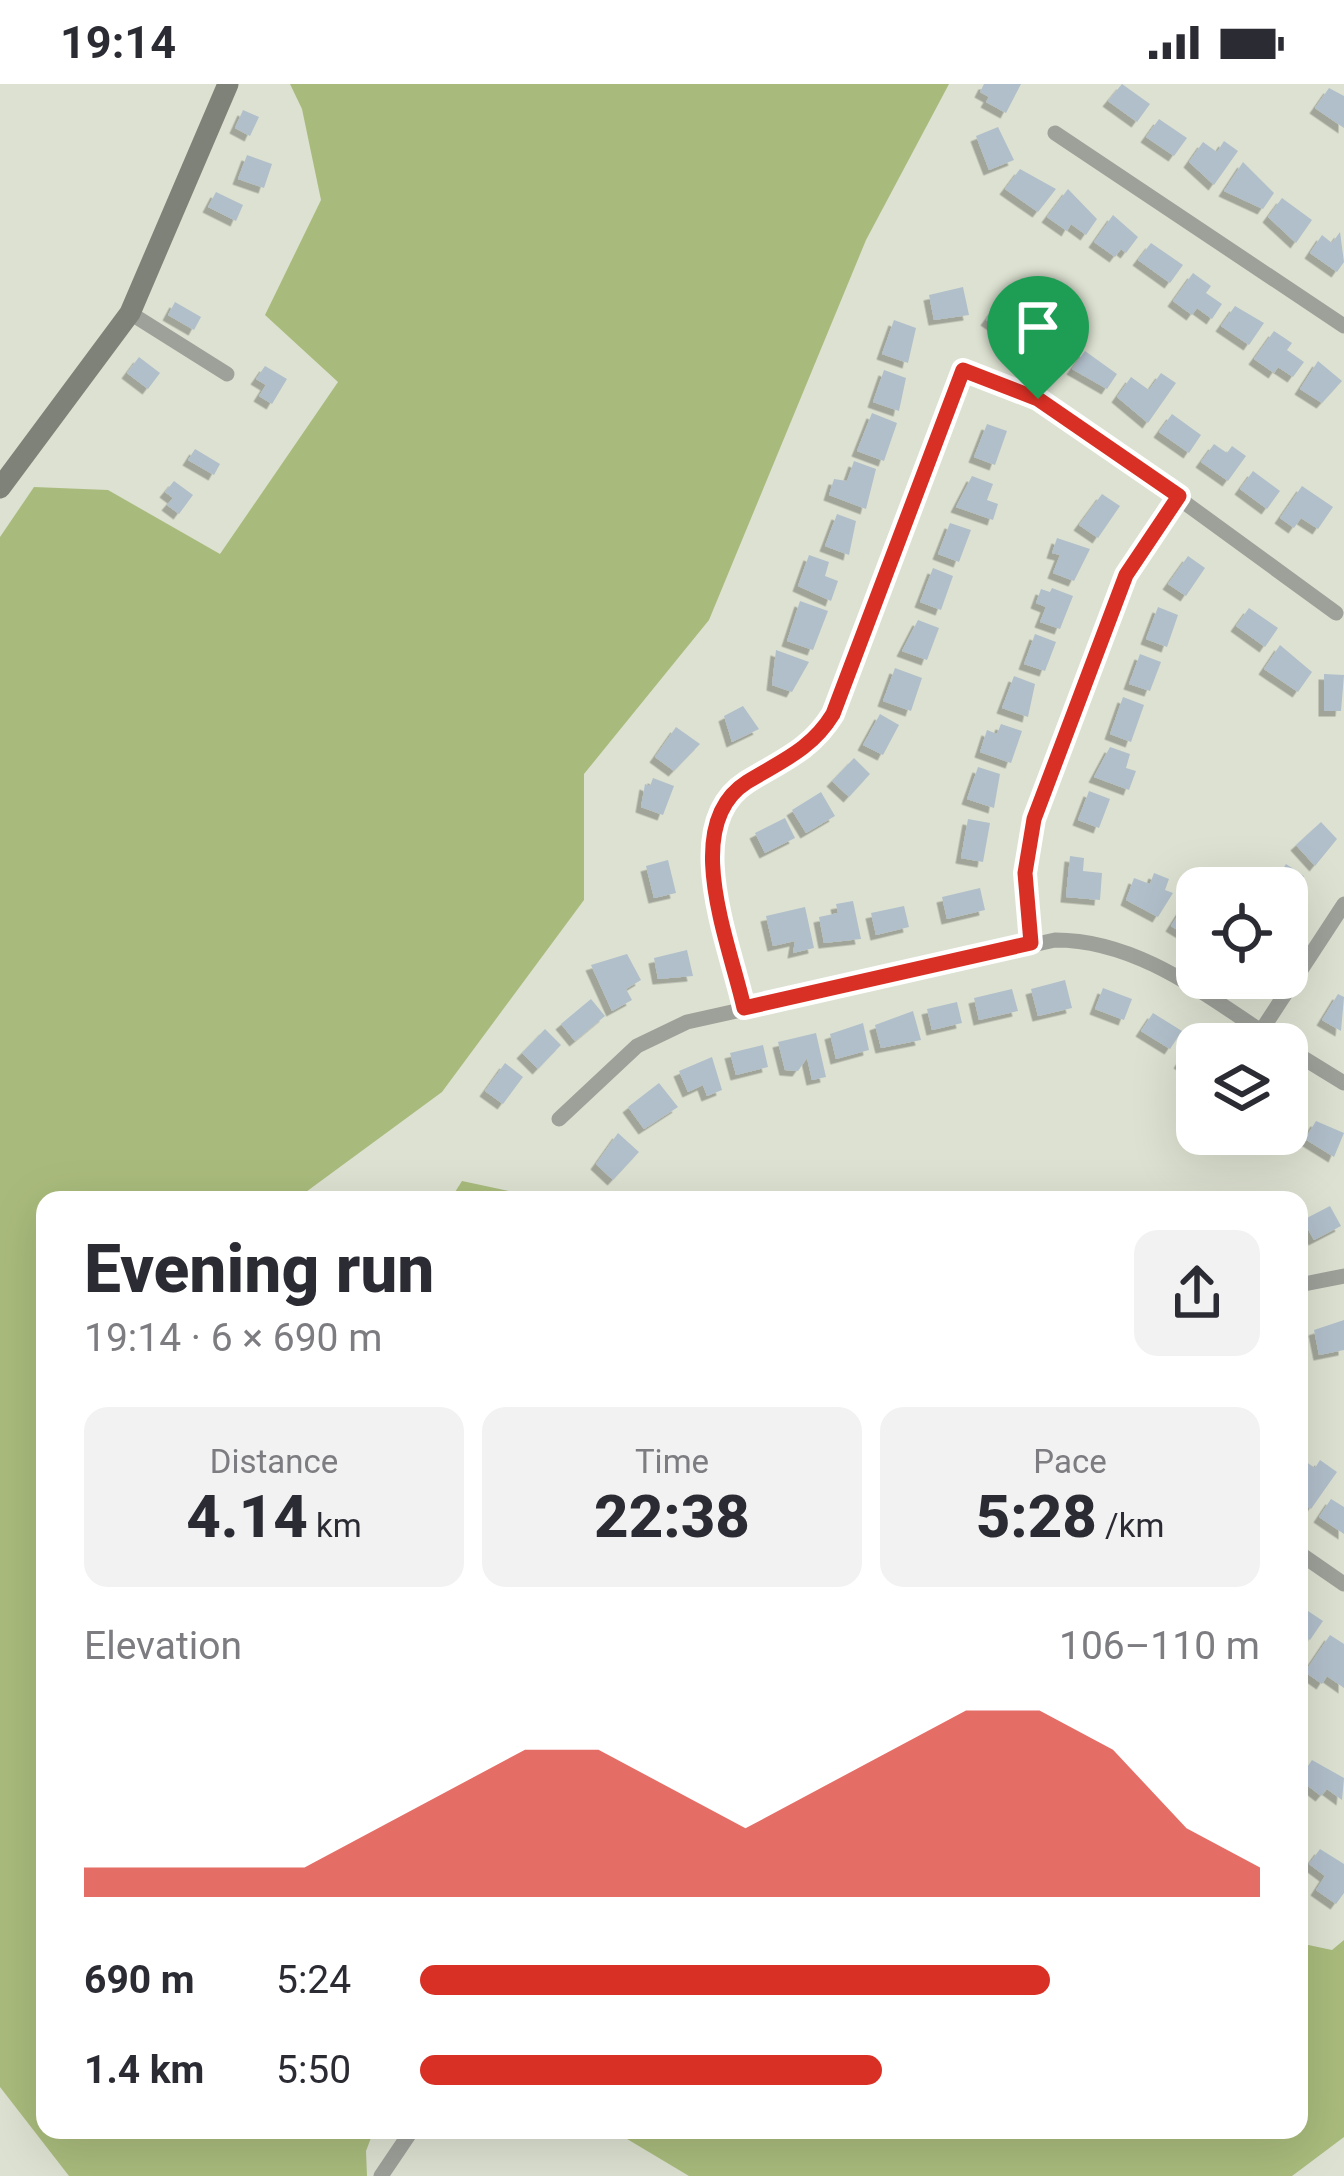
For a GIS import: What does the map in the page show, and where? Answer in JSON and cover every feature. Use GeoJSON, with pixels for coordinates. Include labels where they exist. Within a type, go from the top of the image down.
{"type":"FeatureCollection","features":[{"type":"Feature","properties":{"kind":"street"},"geometry":{"type":"LineString","coordinates":[[0,488],[130,313],[228,84]]}},
{"type":"Feature","properties":{"kind":"street"},"geometry":{"type":"LineString","coordinates":[[1055,133],[1344,326]]}},
{"type":"Feature","properties":{"kind":"street"},"geometry":{"type":"LineString","coordinates":[[130,313],[227,374]]}},
{"type":"Feature","properties":{"kind":"street"},"geometry":{"type":"LineString","coordinates":[[744,1008],[710,857],[713,825],[740,786],[809,745],[833,714],[963,370],[1049,405],[1336,613]]}},
{"type":"Feature","properties":{"kind":"street"},"geometry":{"type":"LineString","coordinates":[[1031,943],[1025,873],[1034,819],[1126,575],[1179,496]]}},
{"type":"Feature","properties":{"kind":"street"},"geometry":{"type":"LineString","coordinates":[[1266,1023],[1344,904]]}},
{"type":"Feature","properties":{"kind":"street"},"geometry":{"type":"LineString","coordinates":[[559,1119],[637,1046],[687,1022],[1031,943],[1078,940],[1120,948],[1247,1023]]}},
{"type":"Feature","properties":{"kind":"street"},"geometry":{"type":"LineString","coordinates":[[1308,1061],[1344,1084]]}},
{"type":"Feature","properties":{"kind":"street"},"geometry":{"type":"LineString","coordinates":[[1308,1283],[1344,1276]]}},
{"type":"Feature","properties":{"kind":"street"},"geometry":{"type":"LineString","coordinates":[[1308,1558],[1344,1584]]}},
{"type":"Feature","properties":{"kind":"street"},"geometry":{"type":"LineString","coordinates":[[381,2176],[406,2139]]}},
{"type":"Feature","properties":{"kind":"green space"},"geometry":{"type":"Polygon","coordinates":[[[290,84],[949,84],[866,240],[709,620],[584,774],[584,900],[442,1092],[307,1191],[36,1191],[36,2133],[0,2087],[0,537],[34,487],[108,490],[220,554],[338,382],[265,315],[321,200],[302,109],[290,84]]]}},
{"type":"Feature","properties":{"kind":"green space"},"geometry":{"type":"Polygon","coordinates":[[[462,1181],[509,1191],[456,1191],[462,1181]]]}},
{"type":"Feature","properties":{"kind":"green space"},"geometry":{"type":"Polygon","coordinates":[[[1344,1940],[1344,2137],[1292,2176],[689,2176],[627,2139],[1308,2139],[1308,1945],[1332,1950],[1344,1940]]]}},
{"type":"Feature","properties":{"kind":"green space"},"geometry":{"type":"Polygon","coordinates":[[[40,2139],[371,2139],[367,2176],[69,2176],[40,2139]]]}},
{"type":"Feature","properties":{"kind":"building"},"geometry":{"type":"Polygon","coordinates":[[[984,84],[1021,84],[1006,113],[986,102],[989,97],[980,92],[984,84]]]}},
{"type":"Feature","properties":{"kind":"building"},"geometry":{"type":"Polygon","coordinates":[[[1122,84],[1150,104],[1137,122],[1108,101],[1122,84]]]}},
{"type":"Feature","properties":{"kind":"building"},"geometry":{"type":"Polygon","coordinates":[[[1329,88],[1344,96],[1344,128],[1315,108],[1329,88]]]}},
{"type":"Feature","properties":{"kind":"building"},"geometry":{"type":"Polygon","coordinates":[[[243,110],[259,117],[250,136],[235,128],[243,110]]]}},
{"type":"Feature","properties":{"kind":"building"},"geometry":{"type":"Polygon","coordinates":[[[1159,119],[1187,138],[1174,156],[1146,137],[1159,119]]]}},
{"type":"Feature","properties":{"kind":"building"},"geometry":{"type":"Polygon","coordinates":[[[998,127],[1014,160],[989,170],[976,136],[998,127]]]}},
{"type":"Feature","properties":{"kind":"building"},"geometry":{"type":"Polygon","coordinates":[[[1224,141],[1238,151],[1214,185],[1189,162],[1203,142],[1217,152],[1224,141]]]}},
{"type":"Feature","properties":{"kind":"building"},"geometry":{"type":"Polygon","coordinates":[[[247,155],[272,164],[264,188],[238,179],[247,155]]]}},
{"type":"Feature","properties":{"kind":"building"},"geometry":{"type":"Polygon","coordinates":[[[1243,162],[1274,193],[1263,209],[1224,191],[1243,162]]]}},
{"type":"Feature","properties":{"kind":"building"},"geometry":{"type":"Polygon","coordinates":[[[1020,169],[1056,189],[1038,212],[1005,189],[1020,169]]]}},
{"type":"Feature","properties":{"kind":"building"},"geometry":{"type":"Polygon","coordinates":[[[1068,189],[1097,219],[1086,235],[1071,224],[1067,231],[1047,217],[1068,189]]]}},
{"type":"Feature","properties":{"kind":"building"},"geometry":{"type":"Polygon","coordinates":[[[216,192],[243,205],[236,221],[208,207],[216,192]]]}},
{"type":"Feature","properties":{"kind":"building"},"geometry":{"type":"Polygon","coordinates":[[[1282,198],[1312,220],[1296,243],[1268,217],[1282,198]]]}},
{"type":"Feature","properties":{"kind":"building"},"geometry":{"type":"Polygon","coordinates":[[[1113,215],[1138,237],[1126,253],[1121,249],[1115,257],[1094,242],[1113,215]]]}},
{"type":"Feature","properties":{"kind":"building"},"geometry":{"type":"Polygon","coordinates":[[[1340,232],[1344,262],[1337,272],[1310,253],[1322,235],[1332,243],[1340,232]]]}},
{"type":"Feature","properties":{"kind":"building"},"geometry":{"type":"Polygon","coordinates":[[[1151,243],[1183,265],[1170,283],[1138,260],[1151,243]]]}},
{"type":"Feature","properties":{"kind":"building"},"geometry":{"type":"Polygon","coordinates":[[[1193,273],[1211,286],[1206,293],[1222,304],[1212,319],[1197,308],[1192,315],[1173,301],[1193,273]]]}},
{"type":"Feature","properties":{"kind":"building"},"geometry":{"type":"Polygon","coordinates":[[[963,287],[969,315],[934,320],[929,295],[963,287]]]}},
{"type":"Feature","properties":{"kind":"building"},"geometry":{"type":"Polygon","coordinates":[[[175,302],[201,317],[194,330],[168,315],[175,302]]]}},
{"type":"Feature","properties":{"kind":"building"},"geometry":{"type":"Polygon","coordinates":[[[999,302],[1016,315],[1023,306],[1034,314],[1015,340],[986,320],[999,302]]]}},
{"type":"Feature","properties":{"kind":"building"},"geometry":{"type":"Polygon","coordinates":[[[1235,306],[1264,323],[1249,345],[1221,326],[1235,306]]]}},
{"type":"Feature","properties":{"kind":"building"},"geometry":{"type":"Polygon","coordinates":[[[894,320],[916,328],[908,363],[882,354],[894,320]]]}},
{"type":"Feature","properties":{"kind":"building"},"geometry":{"type":"Polygon","coordinates":[[[1044,324],[1062,337],[1067,330],[1080,340],[1063,365],[1031,343],[1044,324]]]}},
{"type":"Feature","properties":{"kind":"building"},"geometry":{"type":"Polygon","coordinates":[[[1274,331],[1292,343],[1287,350],[1304,362],[1293,377],[1278,367],[1274,373],[1254,359],[1274,331]]]}},
{"type":"Feature","properties":{"kind":"building"},"geometry":{"type":"Polygon","coordinates":[[[1085,351],[1117,374],[1107,389],[1072,369],[1085,351]]]}},
{"type":"Feature","properties":{"kind":"building"},"geometry":{"type":"Polygon","coordinates":[[[139,357],[160,373],[148,389],[127,373],[139,357]]]}},
{"type":"Feature","properties":{"kind":"building"},"geometry":{"type":"Polygon","coordinates":[[[1318,361],[1342,381],[1322,403],[1300,389],[1318,361]]]}},
{"type":"Feature","properties":{"kind":"building"},"geometry":{"type":"Polygon","coordinates":[[[265,366],[287,379],[272,404],[259,396],[266,385],[256,379],[265,366]]]}},
{"type":"Feature","properties":{"kind":"building"},"geometry":{"type":"Polygon","coordinates":[[[884,370],[906,378],[899,411],[873,402],[884,370]]]}},
{"type":"Feature","properties":{"kind":"building"},"geometry":{"type":"Polygon","coordinates":[[[1161,373],[1176,383],[1148,423],[1117,397],[1131,377],[1149,390],[1161,373]]]}},
{"type":"Feature","properties":{"kind":"building"},"geometry":{"type":"Polygon","coordinates":[[[872,413],[897,423],[884,461],[857,451],[872,413]]]}},
{"type":"Feature","properties":{"kind":"building"},"geometry":{"type":"Polygon","coordinates":[[[1172,414],[1201,435],[1189,453],[1159,432],[1172,414]]]}},
{"type":"Feature","properties":{"kind":"building"},"geometry":{"type":"Polygon","coordinates":[[[987,424],[1007,431],[995,465],[974,457],[987,424]]]}},
{"type":"Feature","properties":{"kind":"building"},"geometry":{"type":"Polygon","coordinates":[[[1214,444],[1227,453],[1232,446],[1246,456],[1228,481],[1201,462],[1214,444]]]}},
{"type":"Feature","properties":{"kind":"building"},"geometry":{"type":"Polygon","coordinates":[[[195,449],[220,464],[214,475],[188,460],[195,449]]]}},
{"type":"Feature","properties":{"kind":"building"},"geometry":{"type":"Polygon","coordinates":[[[854,461],[876,469],[866,509],[829,495],[834,479],[847,481],[854,461]]]}},
{"type":"Feature","properties":{"kind":"building"},"geometry":{"type":"Polygon","coordinates":[[[1253,471],[1280,491],[1267,509],[1240,489],[1253,471]]]}},
{"type":"Feature","properties":{"kind":"building"},"geometry":{"type":"Polygon","coordinates":[[[972,476],[993,484],[987,500],[998,504],[993,520],[956,507],[972,476]]]}},
{"type":"Feature","properties":{"kind":"building"},"geometry":{"type":"Polygon","coordinates":[[[174,481],[193,495],[179,514],[167,505],[173,498],[165,492],[174,481]]]}},
{"type":"Feature","properties":{"kind":"building"},"geometry":{"type":"Polygon","coordinates":[[[1302,486],[1333,507],[1318,529],[1301,518],[1294,528],[1280,518],[1302,486]]]}},
{"type":"Feature","properties":{"kind":"building"},"geometry":{"type":"Polygon","coordinates":[[[1102,494],[1120,506],[1098,538],[1079,525],[1102,494]]]}},
{"type":"Feature","properties":{"kind":"building"},"geometry":{"type":"Polygon","coordinates":[[[837,514],[856,521],[849,555],[825,546],[837,514]]]}},
{"type":"Feature","properties":{"kind":"building"},"geometry":{"type":"Polygon","coordinates":[[[950,523],[971,530],[959,562],[938,554],[950,523]]]}},
{"type":"Feature","properties":{"kind":"building"},"geometry":{"type":"Polygon","coordinates":[[[1057,538],[1090,549],[1074,581],[1053,573],[1060,555],[1052,553],[1057,538]]]}},
{"type":"Feature","properties":{"kind":"building"},"geometry":{"type":"Polygon","coordinates":[[[809,555],[829,562],[825,576],[838,581],[831,601],[798,586],[809,555]]]}},
{"type":"Feature","properties":{"kind":"building"},"geometry":{"type":"Polygon","coordinates":[[[1188,556],[1205,568],[1186,596],[1168,584],[1188,556]]]}},
{"type":"Feature","properties":{"kind":"building"},"geometry":{"type":"Polygon","coordinates":[[[933,568],[953,576],[941,610],[920,602],[933,568]]]}},
{"type":"Feature","properties":{"kind":"building"},"geometry":{"type":"Polygon","coordinates":[[[1052,588],[1073,596],[1060,629],[1040,622],[1046,607],[1036,603],[1041,589],[1050,592],[1052,588]]]}},
{"type":"Feature","properties":{"kind":"building"},"geometry":{"type":"Polygon","coordinates":[[[800,601],[828,611],[813,650],[787,641],[800,601]]]}},
{"type":"Feature","properties":{"kind":"building"},"geometry":{"type":"Polygon","coordinates":[[[1158,607],[1178,615],[1167,647],[1146,639],[1158,607]]]}},
{"type":"Feature","properties":{"kind":"building"},"geometry":{"type":"Polygon","coordinates":[[[1249,608],[1278,628],[1265,647],[1236,626],[1249,608]]]}},
{"type":"Feature","properties":{"kind":"building"},"geometry":{"type":"Polygon","coordinates":[[[918,620],[939,628],[927,660],[902,651],[918,620]]]}},
{"type":"Feature","properties":{"kind":"building"},"geometry":{"type":"Polygon","coordinates":[[[1035,634],[1056,642],[1045,671],[1024,664],[1035,634]]]}},
{"type":"Feature","properties":{"kind":"building"},"geometry":{"type":"Polygon","coordinates":[[[1280,645],[1312,672],[1298,692],[1264,669],[1280,645]]]}},
{"type":"Feature","properties":{"kind":"building"},"geometry":{"type":"Polygon","coordinates":[[[776,650],[809,662],[792,692],[772,685],[776,650]]]}},
{"type":"Feature","properties":{"kind":"building"},"geometry":{"type":"Polygon","coordinates":[[[1140,654],[1161,662],[1150,691],[1129,684],[1140,654]]]}},
{"type":"Feature","properties":{"kind":"building"},"geometry":{"type":"Polygon","coordinates":[[[895,668],[922,678],[911,711],[883,701],[895,668]]]}},
{"type":"Feature","properties":{"kind":"building"},"geometry":{"type":"Polygon","coordinates":[[[1324,674],[1344,675],[1341,711],[1324,711],[1324,674]]]}},
{"type":"Feature","properties":{"kind":"building"},"geometry":{"type":"Polygon","coordinates":[[[1014,676],[1035,684],[1028,717],[1002,708],[1014,676]]]}},
{"type":"Feature","properties":{"kind":"building"},"geometry":{"type":"Polygon","coordinates":[[[1123,697],[1144,705],[1131,742],[1110,734],[1123,697]]]}},
{"type":"Feature","properties":{"kind":"building"},"geometry":{"type":"Polygon","coordinates":[[[743,706],[759,729],[732,742],[724,716],[743,706]]]}},
{"type":"Feature","properties":{"kind":"building"},"geometry":{"type":"Polygon","coordinates":[[[880,714],[899,725],[883,755],[863,745],[880,714]]]}},
{"type":"Feature","properties":{"kind":"building"},"geometry":{"type":"Polygon","coordinates":[[[1001,724],[1022,731],[1011,763],[980,752],[987,730],[997,734],[1001,724]]]}},
{"type":"Feature","properties":{"kind":"building"},"geometry":{"type":"Polygon","coordinates":[[[676,727],[700,744],[674,771],[655,757],[676,727]]]}},
{"type":"Feature","properties":{"kind":"building"},"geometry":{"type":"Polygon","coordinates":[[[1110,747],[1130,754],[1126,768],[1136,771],[1129,790],[1094,777],[1110,747]]]}},
{"type":"Feature","properties":{"kind":"building"},"geometry":{"type":"Polygon","coordinates":[[[854,758],[870,774],[849,797],[832,781],[854,758]]]}},
{"type":"Feature","properties":{"kind":"building"},"geometry":{"type":"Polygon","coordinates":[[[978,767],[1000,774],[994,808],[967,799],[978,767]]]}},
{"type":"Feature","properties":{"kind":"building"},"geometry":{"type":"Polygon","coordinates":[[[653,778],[674,786],[663,815],[641,807],[645,784],[650,786],[653,778]]]}},
{"type":"Feature","properties":{"kind":"building"},"geometry":{"type":"Polygon","coordinates":[[[1089,791],[1110,799],[1099,828],[1078,820],[1089,791]]]}},
{"type":"Feature","properties":{"kind":"building"},"geometry":{"type":"Polygon","coordinates":[[[821,792],[835,816],[806,833],[792,810],[821,792]]]}},
{"type":"Feature","properties":{"kind":"building"},"geometry":{"type":"Polygon","coordinates":[[[785,818],[795,838],[765,853],[755,833],[785,818]]]}},
{"type":"Feature","properties":{"kind":"building"},"geometry":{"type":"Polygon","coordinates":[[[968,819],[990,823],[983,862],[961,858],[968,819]]]}},
{"type":"Feature","properties":{"kind":"building"},"geometry":{"type":"Polygon","coordinates":[[[1321,822],[1337,839],[1315,866],[1296,845],[1321,822]]]}},
{"type":"Feature","properties":{"kind":"building"},"geometry":{"type":"Polygon","coordinates":[[[1070,856],[1084,858],[1083,871],[1102,873],[1100,900],[1066,897],[1070,856]]]}},
{"type":"Feature","properties":{"kind":"building"},"geometry":{"type":"Polygon","coordinates":[[[668,860],[676,893],[654,898],[646,866],[668,860]]]}},
{"type":"Feature","properties":{"kind":"building"},"geometry":{"type":"Polygon","coordinates":[[[1154,873],[1169,879],[1165,890],[1173,893],[1158,917],[1126,900],[1134,878],[1150,884],[1154,873]]]}},
{"type":"Feature","properties":{"kind":"building"},"geometry":{"type":"Polygon","coordinates":[[[980,888],[985,910],[947,919],[942,897],[980,888]]]}},
{"type":"Feature","properties":{"kind":"building"},"geometry":{"type":"Polygon","coordinates":[[[853,901],[861,939],[824,943],[819,917],[838,913],[836,904],[853,901]]]}},
{"type":"Feature","properties":{"kind":"building"},"geometry":{"type":"Polygon","coordinates":[[[904,906],[909,927],[876,935],[871,913],[904,906]]]}},
{"type":"Feature","properties":{"kind":"building"},"geometry":{"type":"Polygon","coordinates":[[[805,907],[814,948],[793,953],[795,941],[773,946],[766,916],[805,907]]]}},
{"type":"Feature","properties":{"kind":"building"},"geometry":{"type":"Polygon","coordinates":[[[687,950],[693,976],[658,979],[654,958],[687,950]]]}},
{"type":"Feature","properties":{"kind":"building"},"geometry":{"type":"Polygon","coordinates":[[[627,954],[641,980],[626,989],[632,1000],[612,1011],[591,965],[627,954]]]}},
{"type":"Feature","properties":{"kind":"building"},"geometry":{"type":"Polygon","coordinates":[[[1065,980],[1072,1008],[1038,1016],[1031,989],[1065,980]]]}},
{"type":"Feature","properties":{"kind":"building"},"geometry":{"type":"Polygon","coordinates":[[[1103,988],[1132,999],[1124,1020],[1095,1009],[1103,988]]]}},
{"type":"Feature","properties":{"kind":"building"},"geometry":{"type":"Polygon","coordinates":[[[1012,989],[1018,1011],[979,1020],[974,998],[1012,989]]]}},
{"type":"Feature","properties":{"kind":"building"},"geometry":{"type":"Polygon","coordinates":[[[1338,994],[1344,997],[1341,1031],[1322,1020],[1338,994]]]}},
{"type":"Feature","properties":{"kind":"building"},"geometry":{"type":"Polygon","coordinates":[[[591,999],[605,1016],[575,1041],[561,1024],[591,999]]]}},
{"type":"Feature","properties":{"kind":"building"},"geometry":{"type":"Polygon","coordinates":[[[957,1002],[962,1023],[932,1030],[927,1009],[957,1002]]]}},
{"type":"Feature","properties":{"kind":"building"},"geometry":{"type":"Polygon","coordinates":[[[913,1011],[921,1040],[881,1048],[875,1025],[913,1011]]]}},
{"type":"Feature","properties":{"kind":"building"},"geometry":{"type":"Polygon","coordinates":[[[1153,1013],[1176,1027],[1176,1040],[1170,1049],[1141,1031],[1153,1013]]]}},
{"type":"Feature","properties":{"kind":"building"},"geometry":{"type":"Polygon","coordinates":[[[863,1023],[869,1050],[836,1059],[830,1034],[863,1023]]]}},
{"type":"Feature","properties":{"kind":"building"},"geometry":{"type":"Polygon","coordinates":[[[545,1029],[561,1045],[538,1069],[522,1053],[545,1029]]]}},
{"type":"Feature","properties":{"kind":"building"},"geometry":{"type":"Polygon","coordinates":[[[816,1033],[826,1077],[812,1080],[807,1058],[798,1071],[785,1070],[778,1042],[816,1033]]]}},
{"type":"Feature","properties":{"kind":"building"},"geometry":{"type":"Polygon","coordinates":[[[763,1045],[768,1067],[736,1075],[730,1053],[763,1045]]]}},
{"type":"Feature","properties":{"kind":"building"},"geometry":{"type":"Polygon","coordinates":[[[712,1057],[722,1090],[707,1096],[703,1085],[688,1092],[679,1071],[712,1057]]]}},
{"type":"Feature","properties":{"kind":"building"},"geometry":{"type":"Polygon","coordinates":[[[505,1063],[523,1077],[503,1104],[485,1091],[505,1063]]]}},
{"type":"Feature","properties":{"kind":"building"},"geometry":{"type":"Polygon","coordinates":[[[659,1083],[678,1107],[644,1129],[628,1107],[659,1083]]]}},
{"type":"Feature","properties":{"kind":"building"},"geometry":{"type":"Polygon","coordinates":[[[1316,1121],[1344,1133],[1334,1157],[1308,1141],[1316,1121]]]}},
{"type":"Feature","properties":{"kind":"building"},"geometry":{"type":"Polygon","coordinates":[[[618,1133],[639,1152],[613,1180],[596,1164],[618,1133]]]}},
{"type":"Feature","properties":{"kind":"building"},"geometry":{"type":"Polygon","coordinates":[[[1330,1206],[1341,1226],[1314,1240],[1308,1217],[1330,1206]]]}},
{"type":"Feature","properties":{"kind":"building"},"geometry":{"type":"Polygon","coordinates":[[[1344,1320],[1344,1350],[1319,1355],[1314,1330],[1344,1320]]]}},
{"type":"Feature","properties":{"kind":"building"},"geometry":{"type":"Polygon","coordinates":[[[1320,1460],[1337,1472],[1311,1509],[1308,1463],[1315,1468],[1320,1460]]]}},
{"type":"Feature","properties":{"kind":"building"},"geometry":{"type":"Polygon","coordinates":[[[1331,1499],[1344,1507],[1344,1534],[1319,1517],[1331,1499]]]}},
{"type":"Feature","properties":{"kind":"building"},"geometry":{"type":"Polygon","coordinates":[[[1308,1611],[1323,1621],[1308,1639],[1308,1611]]]}},
{"type":"Feature","properties":{"kind":"building"},"geometry":{"type":"Polygon","coordinates":[[[1330,1635],[1344,1644],[1344,1688],[1327,1676],[1322,1684],[1308,1674],[1330,1635]]]}},
{"type":"Feature","properties":{"kind":"building"},"geometry":{"type":"Polygon","coordinates":[[[1312,1760],[1344,1778],[1342,1800],[1327,1789],[1321,1796],[1308,1786],[1312,1760]]]}},
{"type":"Feature","properties":{"kind":"building"},"geometry":{"type":"Polygon","coordinates":[[[1320,1849],[1344,1864],[1344,1893],[1336,1904],[1316,1890],[1325,1876],[1309,1864],[1320,1849]]]}},
{"type":"Feature","properties":{"kind":"route"},"geometry":{"type":"LineString","coordinates":[[963,370],[1038,399],[1179,496],[1126,575],[1034,819],[1025,873],[1031,943],[744,1008],[710,857],[719,810],[740,786],[791,760],[809,745],[833,714],[963,370]]}}]}
